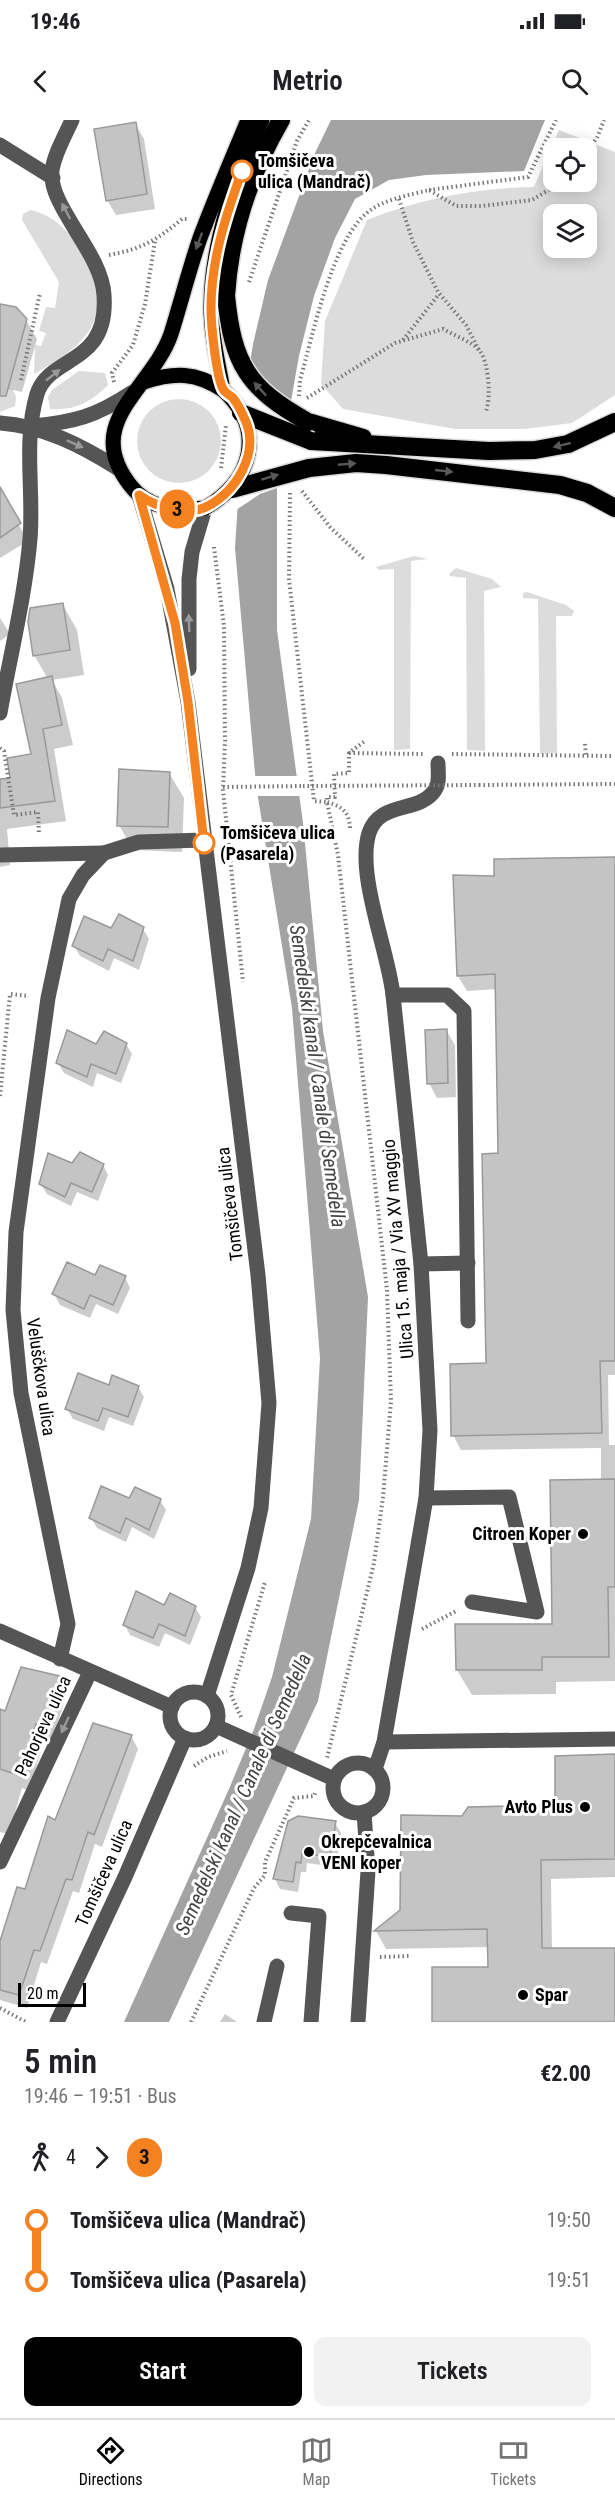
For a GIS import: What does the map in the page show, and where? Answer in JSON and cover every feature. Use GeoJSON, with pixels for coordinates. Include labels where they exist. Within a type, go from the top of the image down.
{"type":"FeatureCollection","features":[{"type":"Feature","properties":{"kind":"highway"},"geometry":{"type":"LineString","coordinates":[[282,120],[266,147],[242,202],[232,238],[225,296],[232,341],[238,360],[262,391],[280,406],[308,422],[391,445]]}},
{"type":"Feature","properties":{"kind":"highway"},"geometry":{"type":"LineString","coordinates":[[241,413],[310,441],[489,451],[535,450],[568,444],[615,422]]}},
{"type":"Feature","properties":{"kind":"highway"},"geometry":{"type":"LineString","coordinates":[[232,489],[309,468],[356,463],[560,485],[587,493],[615,508]]}},
{"type":"Feature","properties":{"kind":"main road"},"geometry":{"type":"LineString","coordinates":[[144,382],[171,374],[194,375],[209,381],[234,400],[247,424],[250,444],[245,466],[232,489],[205,508],[185,510],[150,503],[139,495],[117,468],[113,451],[113,435],[118,417],[131,393],[144,382],[163,354],[200,237],[248,120]]}},
{"type":"Feature","properties":{"kind":"main road"},"geometry":{"type":"LineString","coordinates":[[223,390],[213,337],[211,307],[215,262],[226,215],[262,120]]}},
{"type":"Feature","properties":{"kind":"street"},"geometry":{"type":"LineString","coordinates":[[0,713],[30,539],[30,426],[42,384],[80,356],[94,342],[101,328],[104,292],[94,258],[58,197],[52,171],[59,148],[72,120]]}},
{"type":"Feature","properties":{"kind":"street"},"geometry":{"type":"LineString","coordinates":[[0,145],[53,178]]}},
{"type":"Feature","properties":{"kind":"street"},"geometry":{"type":"LineString","coordinates":[[0,423],[30,426],[74,422],[94,416],[131,393]]}},
{"type":"Feature","properties":{"kind":"street"},"geometry":{"type":"LineString","coordinates":[[30,426],[74,443],[117,468]]}},
{"type":"Feature","properties":{"kind":"street"},"geometry":{"type":"LineString","coordinates":[[139,495],[167,589],[188,702]]}},
{"type":"Feature","properties":{"kind":"street"},"geometry":{"type":"LineString","coordinates":[[188,702],[188,605],[192,552],[205,508]]}},
{"type":"Feature","properties":{"kind":"street","name":"Tomšičeva ulica"},"geometry":{"type":"LineString","coordinates":[[188,702],[258,1275],[269,1403],[265,1472],[258,1518],[226,1642],[207,1696]]}},
{"type":"Feature","properties":{"kind":"street","name":"Ulica 15. maja / Via XV maggio"},"geometry":{"type":"LineString","coordinates":[[375,1769],[384,1742],[426,1498],[430,1430],[421,1264],[393,995],[367,878],[368,843],[373,825],[385,812],[428,797],[435,791],[438,783],[438,757]]}},
{"type":"Feature","properties":{"kind":"street","name":"Veluščkova ulica"},"geometry":{"type":"LineString","coordinates":[[60,1659],[69,1623],[21,1393],[7,1267],[57,946],[69,899],[82,875],[104,853],[139,842],[204,840]]}},
{"type":"Feature","properties":{"kind":"street"},"geometry":{"type":"LineString","coordinates":[[0,855],[104,853]]}},
{"type":"Feature","properties":{"kind":"street"},"geometry":{"type":"LineString","coordinates":[[393,995],[447,995],[464,1011],[468,1321]]}},
{"type":"Feature","properties":{"kind":"street"},"geometry":{"type":"LineString","coordinates":[[421,1264],[468,1263]]}},
{"type":"Feature","properties":{"kind":"street"},"geometry":{"type":"LineString","coordinates":[[426,1498],[509,1497],[537,1612],[472,1602]]}},
{"type":"Feature","properties":{"kind":"street"},"geometry":{"type":"LineString","coordinates":[[0,1631],[172,1707]]}},
{"type":"Feature","properties":{"kind":"street","name":"Pahorjeva ulica"},"geometry":{"type":"LineString","coordinates":[[0,1862],[90,1672]]}},
{"type":"Feature","properties":{"kind":"street"},"geometry":{"type":"LineString","coordinates":[[191,1693],[207,1696],[216,1709],[216,1726],[203,1738],[185,1738],[178,1734],[171,1722],[172,1707],[177,1700],[191,1693]]}},
{"type":"Feature","properties":{"kind":"street"},"geometry":{"type":"LineString","coordinates":[[216,1726],[328,1777],[334,1797],[339,1805],[347,1810],[364,1812],[379,1802],[383,1785],[375,1769],[360,1762],[352,1763],[328,1777]]}},
{"type":"Feature","properties":{"kind":"street","name":"Tomšičeva ulica"},"geometry":{"type":"LineString","coordinates":[[57,2022],[125,1877],[185,1738]]}},
{"type":"Feature","properties":{"kind":"street"},"geometry":{"type":"LineString","coordinates":[[384,1742],[615,1739]]}},
{"type":"Feature","properties":{"kind":"street"},"geometry":{"type":"LineString","coordinates":[[358,2022],[368,1871],[364,1812]]}},
{"type":"Feature","properties":{"kind":"street"},"geometry":{"type":"LineString","coordinates":[[291,1914],[319,1916],[311,2022]]}},
{"type":"Feature","properties":{"kind":"street"},"geometry":{"type":"LineString","coordinates":[[264,2022],[277,1966]]}},
{"type":"Feature","properties":{"kind":"path"},"geometry":{"type":"LineString","coordinates":[[429,190],[528,177],[556,120]]}},
{"type":"Feature","properties":{"kind":"path"},"geometry":{"type":"LineString","coordinates":[[597,138],[604,120]]}},
{"type":"Feature","properties":{"kind":"path"},"geometry":{"type":"LineString","coordinates":[[399,199],[413,242],[439,294],[466,325],[485,364],[488,393],[486,411]]}},
{"type":"Feature","properties":{"kind":"path"},"geometry":{"type":"LineString","coordinates":[[94,258],[132,251],[155,241],[182,219],[188,219]]}},
{"type":"Feature","properties":{"kind":"path"},"geometry":{"type":"LineString","coordinates":[[114,382],[111,373],[133,345],[136,335],[145,304],[155,241]]}},
{"type":"Feature","properties":{"kind":"path"},"geometry":{"type":"LineString","coordinates":[[19,391],[40,293]]}},
{"type":"Feature","properties":{"kind":"path"},"geometry":{"type":"LineString","coordinates":[[402,341],[439,294]]}},
{"type":"Feature","properties":{"kind":"path"},"geometry":{"type":"LineString","coordinates":[[298,402],[319,393],[357,365],[402,341],[443,329],[479,350]]}},
{"type":"Feature","properties":{"kind":"path"},"geometry":{"type":"LineString","coordinates":[[300,488],[330,527],[364,560]]}},
{"type":"Feature","properties":{"kind":"path"},"geometry":{"type":"LineString","coordinates":[[349,753],[366,740]]}},
{"type":"Feature","properties":{"kind":"path"},"geometry":{"type":"LineString","coordinates":[[585,744],[585,756]]}},
{"type":"Feature","properties":{"kind":"path"},"geometry":{"type":"LineString","coordinates":[[0,748],[4,751],[14,814],[38,812],[39,854]]}},
{"type":"Feature","properties":{"kind":"path"},"geometry":{"type":"LineString","coordinates":[[512,748],[512,755]]}},
{"type":"Feature","properties":{"kind":"path"},"geometry":{"type":"LineString","coordinates":[[349,753],[438,757],[611,756]]}},
{"type":"Feature","properties":{"kind":"path"},"geometry":{"type":"LineString","coordinates":[[349,753],[349,773],[334,774],[335,797],[327,797],[327,802],[345,811],[349,816],[351,838],[355,842],[368,843]]}},
{"type":"Feature","properties":{"kind":"path"},"geometry":{"type":"LineString","coordinates":[[223,787],[615,784]]}},
{"type":"Feature","properties":{"kind":"path"},"geometry":{"type":"LineString","coordinates":[[0,1096],[10,994]]}},
{"type":"Feature","properties":{"kind":"path"},"geometry":{"type":"LineString","coordinates":[[402,1640],[472,1602]]}},
{"type":"Feature","properties":{"kind":"path"},"geometry":{"type":"LineString","coordinates":[[193,1766],[208,1757],[226,1753]]}},
{"type":"Feature","properties":{"kind":"path"},"geometry":{"type":"LineString","coordinates":[[190,2022],[254,1888],[264,1878],[265,1862],[294,1798],[314,1796],[328,1777]]}},
{"type":"Feature","properties":{"kind":"path"},"geometry":{"type":"LineString","coordinates":[[382,1957],[410,1956]]}},
{"type":"Feature","properties":{"kind":"path"},"geometry":{"type":"LineString","coordinates":[[0,2008],[26,2022]]}},
{"type":"Feature","properties":{"kind":"shaded area"},"geometry":{"type":"Polygon","coordinates":[[[559,130],[579,138],[555,138],[559,130]]]}},
{"type":"Feature","properties":{"kind":"shaded area"},"geometry":{"type":"Polygon","coordinates":[[[597,145],[615,152],[615,395],[572,423],[525,429],[455,429],[343,409],[321,384],[325,321],[367,220],[428,200],[491,189],[534,187],[543,166],[543,192],[597,192],[597,145]]]}},
{"type":"Feature","properties":{"kind":"shaded area"},"geometry":{"type":"Polygon","coordinates":[[[30,210],[45,215],[59,224],[72,237],[91,269],[98,303],[91,328],[78,344],[52,364],[34,374],[35,345],[41,346],[46,333],[39,331],[46,307],[55,308],[59,282],[22,220],[23,214],[30,210]]]}},
{"type":"Feature","properties":{"kind":"shaded area"},"geometry":{"type":"Polygon","coordinates":[[[79,371],[105,373],[108,385],[82,404],[50,409],[48,397],[52,390],[79,371]]]}},
{"type":"Feature","properties":{"kind":"shaded area"},"geometry":{"type":"Polygon","coordinates":[[[0,384],[13,390],[16,397],[15,406],[0,412],[0,384]]]}},
{"type":"Feature","properties":{"kind":"shaded area"},"geometry":{"type":"Polygon","coordinates":[[[179,399],[195,402],[209,411],[218,425],[221,441],[218,457],[209,471],[195,480],[179,483],[163,480],[149,471],[140,457],[137,441],[140,425],[149,411],[163,402],[179,399]]]}},
{"type":"Feature","properties":{"kind":"shaded area"},"geometry":{"type":"Polygon","coordinates":[[[414,556],[428,559],[411,561],[410,749],[394,750],[394,569],[379,570],[376,567],[414,556]]]}},
{"type":"Feature","properties":{"kind":"shaded area"},"geometry":{"type":"Polygon","coordinates":[[[456,568],[492,579],[501,587],[484,591],[485,751],[467,750],[466,578],[450,576],[449,574],[456,568]]]}},
{"type":"Feature","properties":{"kind":"shaded area"},"geometry":{"type":"Polygon","coordinates":[[[527,592],[566,605],[574,611],[572,616],[556,616],[557,753],[540,754],[538,599],[523,598],[523,593],[527,592]]]}},
{"type":"Feature","properties":{"kind":"water","name":"Semedelski kanal / Canale di Semedella"},"geometry":{"type":"Polygon","coordinates":[[[331,120],[545,120],[524,171],[426,175],[389,180],[355,199],[335,238],[314,296],[299,356],[277,479],[277,630],[303,823],[323,1031],[368,1297],[359,1500],[318,1701],[169,2022],[124,2022],[254,1729],[272,1677],[311,1519],[320,1358],[292,1008],[256,785],[235,548],[245,393],[253,344],[268,280],[315,153],[331,120]]]}},
{"type":"Feature","properties":{"kind":"pier"},"geometry":{"type":"Polygon","coordinates":[[[248,356],[262,377],[281,395],[294,403],[280,487],[260,494],[236,510],[242,392],[248,356]]]}},
{"type":"Feature","properties":{"kind":"pier"},"geometry":{"type":"Polygon","coordinates":[[[252,776],[299,776],[302,796],[255,796],[252,776]]]}},
{"type":"Feature","properties":{"kind":"building"},"geometry":{"type":"Polygon","coordinates":[[[136,122],[147,194],[106,201],[94,129],[136,122]]]}},
{"type":"Feature","properties":{"kind":"building"},"geometry":{"type":"Polygon","coordinates":[[[0,304],[16,307],[27,319],[6,396],[0,396],[0,304]]]}},
{"type":"Feature","properties":{"kind":"building"},"geometry":{"type":"Polygon","coordinates":[[[0,487],[21,523],[0,538],[0,487]]]}},
{"type":"Feature","properties":{"kind":"building"},"geometry":{"type":"Polygon","coordinates":[[[63,603],[70,650],[33,656],[28,622],[30,608],[63,603]]]}},
{"type":"Feature","properties":{"kind":"building"},"geometry":{"type":"Polygon","coordinates":[[[52,676],[62,725],[43,729],[55,801],[0,808],[0,779],[10,778],[7,758],[31,754],[16,684],[52,676]]]}},
{"type":"Feature","properties":{"kind":"building"},"geometry":{"type":"Polygon","coordinates":[[[119,769],[170,772],[168,827],[117,826],[119,769]]]}},
{"type":"Feature","properties":{"kind":"building"},"geometry":{"type":"Polygon","coordinates":[[[615,857],[615,1361],[600,1361],[602,1433],[451,1436],[450,1364],[486,1363],[482,1154],[498,1153],[495,974],[457,976],[453,875],[494,876],[494,859],[615,857]]]}},
{"type":"Feature","properties":{"kind":"building"},"geometry":{"type":"Polygon","coordinates":[[[119,914],[144,927],[133,961],[108,949],[103,961],[72,946],[84,916],[111,928],[119,914]]]}},
{"type":"Feature","properties":{"kind":"building"},"geometry":{"type":"Polygon","coordinates":[[[447,1029],[448,1083],[427,1084],[425,1030],[447,1029]]]}},
{"type":"Feature","properties":{"kind":"building"},"geometry":{"type":"Polygon","coordinates":[[[67,1030],[96,1044],[104,1031],[127,1043],[116,1074],[91,1064],[87,1077],[56,1063],[67,1030]]]}},
{"type":"Feature","properties":{"kind":"building"},"geometry":{"type":"Polygon","coordinates":[[[80,1152],[104,1164],[92,1192],[71,1183],[65,1197],[39,1184],[48,1153],[72,1163],[80,1152]]]}},
{"type":"Feature","properties":{"kind":"building"},"geometry":{"type":"Polygon","coordinates":[[[67,1262],[95,1275],[100,1265],[126,1276],[113,1305],[90,1295],[84,1309],[52,1294],[67,1262]]]}},
{"type":"Feature","properties":{"kind":"building"},"geometry":{"type":"Polygon","coordinates":[[[78,1373],[109,1385],[112,1375],[139,1386],[128,1417],[103,1408],[98,1421],[65,1409],[78,1373]]]}},
{"type":"Feature","properties":{"kind":"building","name":"Citroen Koper"},"geometry":{"type":"Polygon","coordinates":[[[615,1479],[615,1587],[608,1587],[609,1657],[542,1657],[542,1670],[456,1670],[455,1624],[552,1624],[550,1480],[615,1479]]]}},
{"type":"Feature","properties":{"kind":"building"},"geometry":{"type":"Polygon","coordinates":[[[101,1486],[129,1498],[135,1487],[161,1499],[149,1530],[126,1518],[120,1533],[89,1518],[101,1486]]]}},
{"type":"Feature","properties":{"kind":"building"},"geometry":{"type":"Polygon","coordinates":[[[136,1591],[164,1605],[170,1593],[196,1606],[185,1636],[159,1624],[153,1638],[123,1625],[136,1591]]]}},
{"type":"Feature","properties":{"kind":"building"},"geometry":{"type":"Polygon","coordinates":[[[21,1667],[60,1676],[43,1727],[36,1724],[21,1776],[0,1769],[0,1709],[5,1711],[21,1667]]]}},
{"type":"Feature","properties":{"kind":"building"},"geometry":{"type":"Polygon","coordinates":[[[93,1723],[132,1735],[94,1835],[88,1832],[72,1880],[66,1879],[40,1951],[34,1950],[19,1995],[0,1990],[0,1941],[17,1887],[25,1889],[48,1816],[55,1820],[93,1723]]]}},
{"type":"Feature","properties":{"kind":"building"},"geometry":{"type":"Polygon","coordinates":[[[615,1754],[615,1859],[541,1860],[542,1948],[615,1948],[615,2022],[432,2022],[432,1967],[488,1967],[487,1929],[374,1931],[400,1910],[401,1815],[462,1816],[468,1807],[555,1805],[555,1756],[615,1754]]]}},
{"type":"Feature","properties":{"kind":"building","name":"Okrepčevalnica VENI koper"},"geometry":{"type":"Polygon","coordinates":[[[298,1816],[336,1821],[330,1857],[302,1853],[301,1863],[296,1862],[293,1882],[273,1879],[288,1821],[298,1816]]]}},
{"type":"Feature","properties":{"kind":"bus line","name":"3"},"geometry":{"type":"LineString","coordinates":[[204,843],[188,702],[175,623],[139,495],[150,503],[164,507],[185,510],[205,508],[232,489],[245,466],[250,444],[247,424],[234,400],[223,390],[213,337],[211,307],[218,245],[242,171]]}},
{"type":"Feature","properties":{"kind":"place","name":"Tomšičeva ulica (Mandrač)"},"geometry":{"type":"Point","coordinates":[242,171]}},
{"type":"Feature","properties":{"kind":"place","name":"Tomšičeva ulica (Pasarela)"},"geometry":{"type":"Point","coordinates":[204,843]}},
{"type":"Feature","properties":{"kind":"place","name":"Citroen Koper"},"geometry":{"type":"Point","coordinates":[583,1534]}},
{"type":"Feature","properties":{"kind":"place","name":"Avto Plus"},"geometry":{"type":"Point","coordinates":[585,1807]}},
{"type":"Feature","properties":{"kind":"place","name":"Okrepčevalnica VENI koper"},"geometry":{"type":"Point","coordinates":[309,1852]}},
{"type":"Feature","properties":{"kind":"place","name":"Spar"},"geometry":{"type":"Point","coordinates":[523,1995]}}]}
